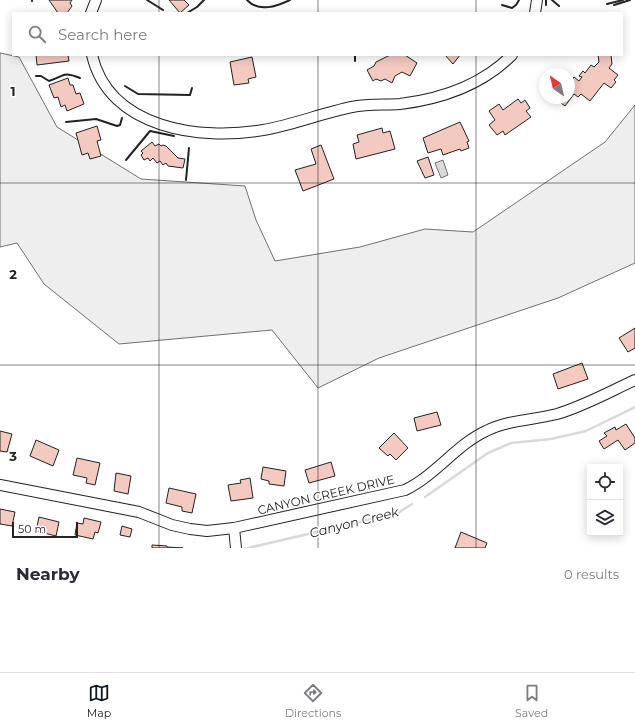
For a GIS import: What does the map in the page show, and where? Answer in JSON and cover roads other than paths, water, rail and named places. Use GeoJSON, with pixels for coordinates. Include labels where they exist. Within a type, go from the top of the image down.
{"type":"FeatureCollection","features":[{"type":"Feature","properties":{"kind":"street"},"geometry":{"type":"LineString","coordinates":[[91,12],[96,0]]}},
{"type":"Feature","properties":{"kind":"street"},"geometry":{"type":"LineString","coordinates":[[534,12],[537,0]]}},
{"type":"Feature","properties":{"kind":"street"},"geometry":{"type":"LineString","coordinates":[[92,56],[96,69],[107,88],[122,105],[132,112],[143,118],[170,127],[221,133],[249,132],[270,129],[354,107],[398,104],[447,94],[475,82],[497,69],[511,56]]}},
{"type":"Feature","properties":{"kind":"street","name":"CANYON CREEK DRIVE"},"geometry":{"type":"LineString","coordinates":[[0,485],[139,512],[172,525],[190,529],[207,531],[234,528],[405,490],[422,480],[485,431],[502,424],[556,414],[576,407],[635,380]]}},
{"type":"Feature","properties":{"kind":"street"},"geometry":{"type":"LineString","coordinates":[[234,528],[236,548]]}},
{"type":"Feature","properties":{"kind":"waterway","name":"Canyon Creek"},"geometry":{"type":"LineString","coordinates":[[425,497],[488,453],[511,443],[551,439],[586,431],[635,407]]}},
{"type":"Feature","properties":{"kind":"waterway","name":"Canyon Creek"},"geometry":{"type":"LineString","coordinates":[[248,548],[398,513],[412,504]]}}]}
